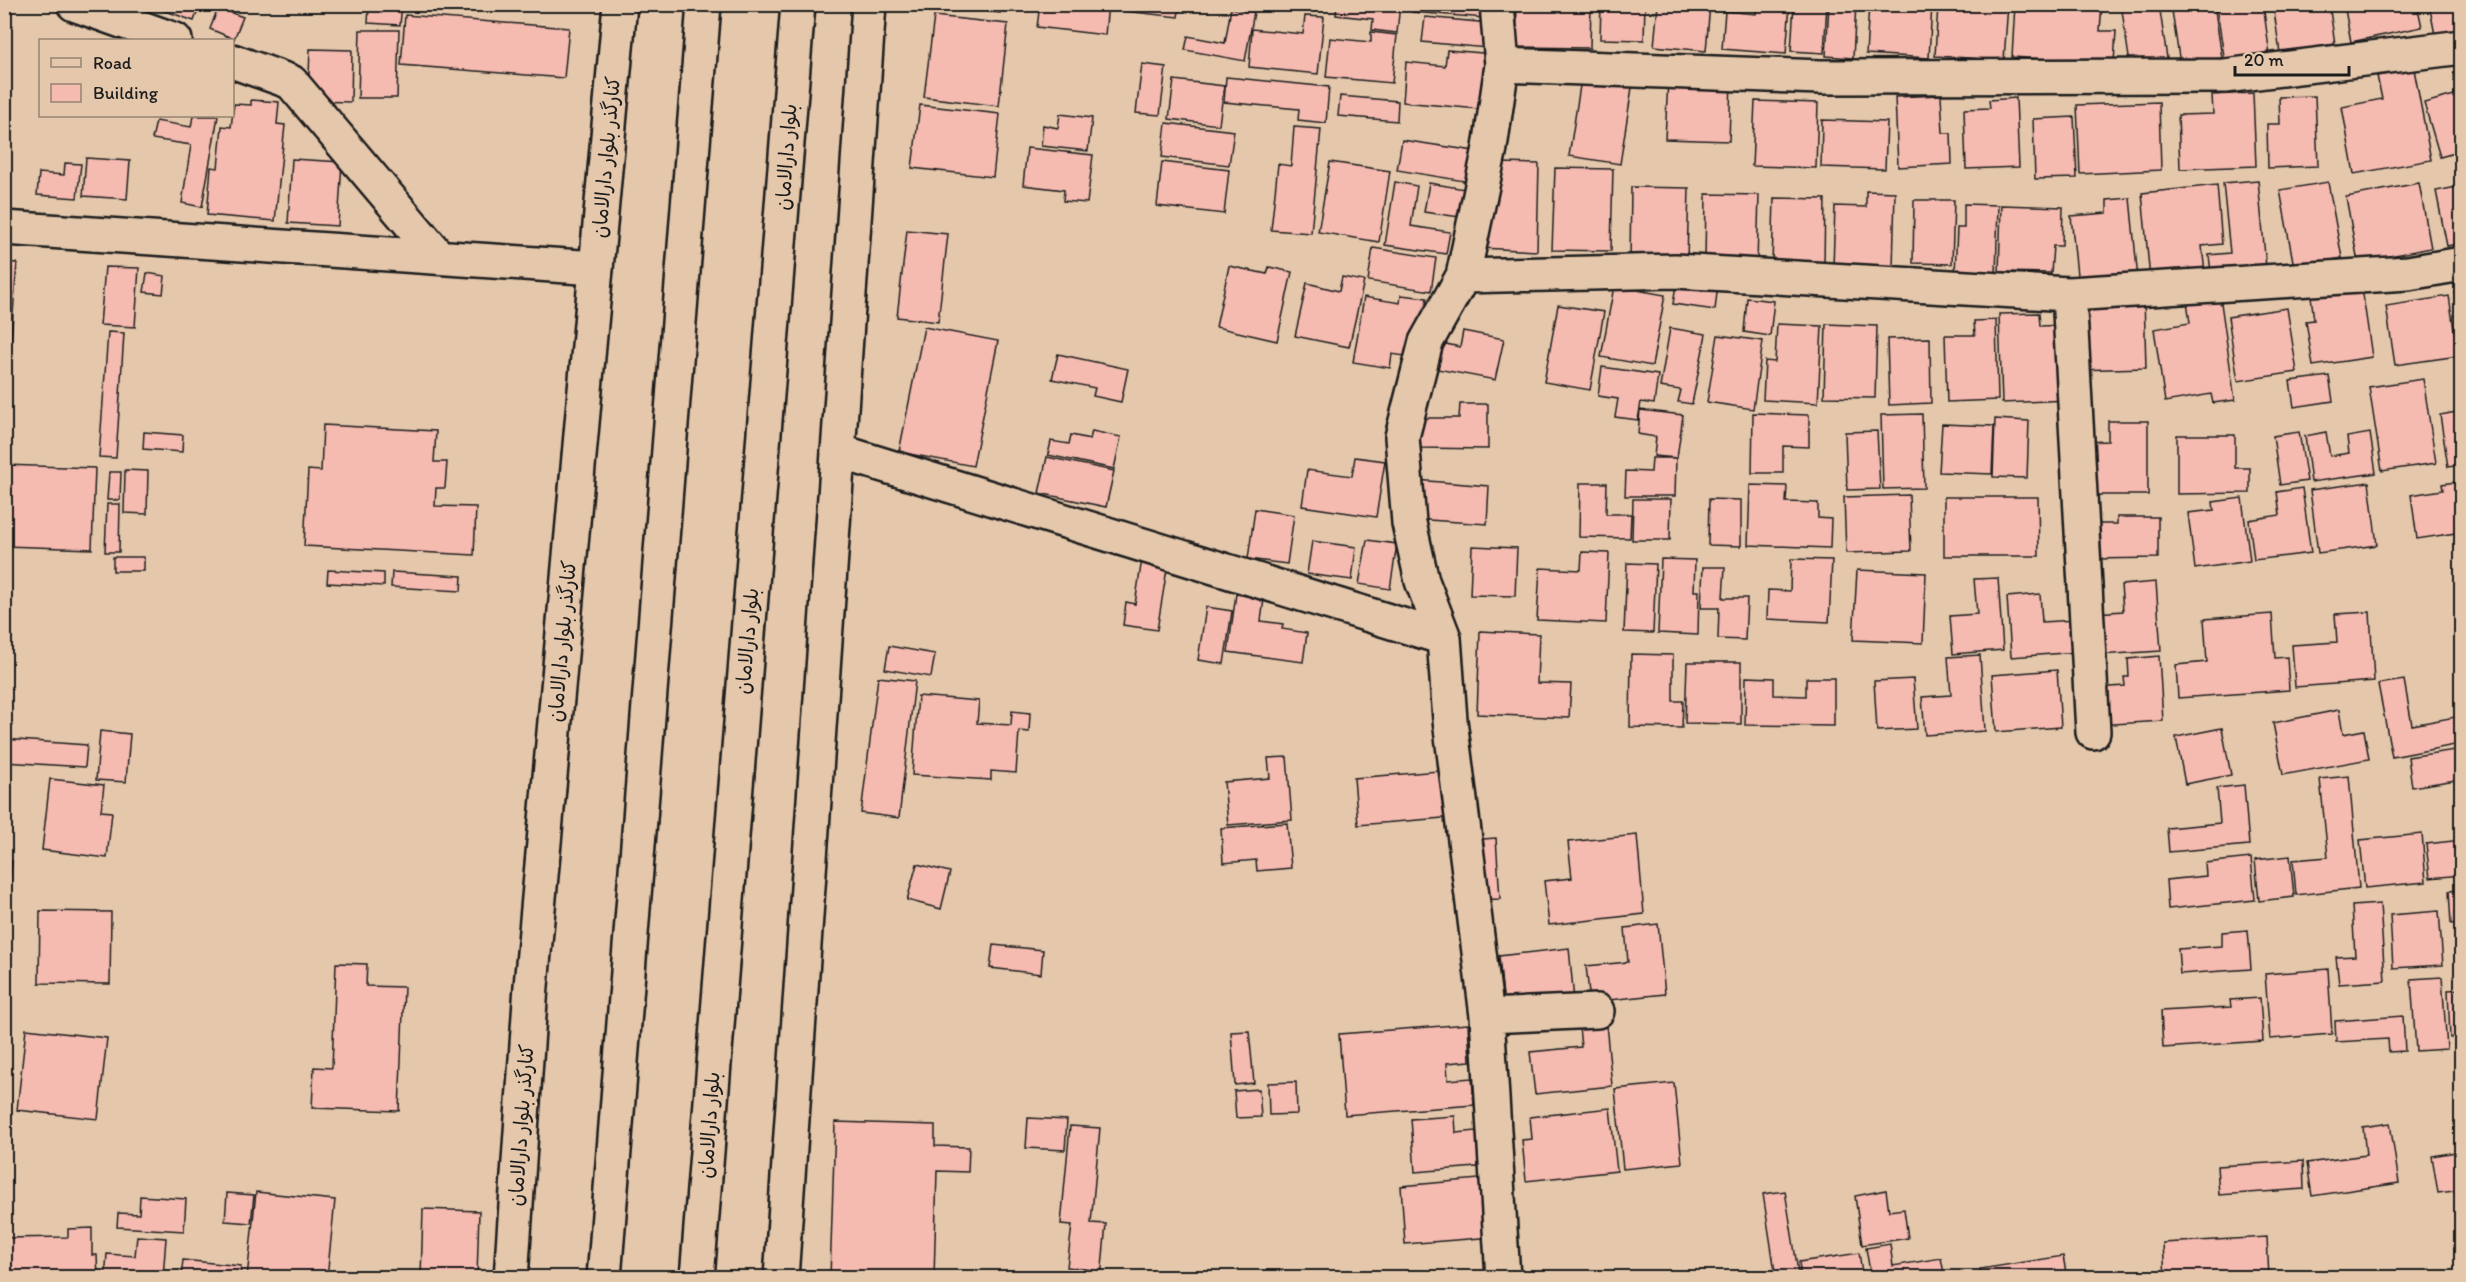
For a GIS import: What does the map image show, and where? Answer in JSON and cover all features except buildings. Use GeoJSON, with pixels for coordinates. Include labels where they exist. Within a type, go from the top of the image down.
{"type":"FeatureCollection","features":[{"type":"Feature","properties":{"kind":"street"},"geometry":{"type":"LineString","coordinates":[[74,4],[172,39]]}},
{"type":"Feature","properties":{"kind":"street","name":"کنارگذر بلوار دارالامان"},"geometry":{"type":"LineString","coordinates":[[511,1278],[531,986],[620,4]]}},
{"type":"Feature","properties":{"kind":"street"},"geometry":{"type":"LineString","coordinates":[[604,1278],[704,4]]}},
{"type":"Feature","properties":{"kind":"street","name":"بلوار دارالامان"},"geometry":{"type":"LineString","coordinates":[[697,1278],[798,4]]}},
{"type":"Feature","properties":{"kind":"street"},"geometry":{"type":"LineString","coordinates":[[781,1278],[869,4]]}},
{"type":"Feature","properties":{"kind":"street"},"geometry":{"type":"LineString","coordinates":[[1497,4],[1502,65],[1490,148],[1463,276],[1426,342],[1402,437],[1409,523],[1422,581],[1444,638],[1451,732],[1487,1016],[1503,1278]]}},
{"type":"Feature","properties":{"kind":"street"},"geometry":{"type":"LineString","coordinates":[[1502,65],[1821,77],[2225,76],[2462,47]]}},
{"type":"Feature","properties":{"kind":"street"},"geometry":{"type":"LineString","coordinates":[[234,62],[291,82],[438,256]]}},
{"type":"Feature","properties":{"kind":"street"},"geometry":{"type":"LineString","coordinates":[[4,228],[596,268]]}},
{"type":"Feature","properties":{"kind":"street"},"geometry":{"type":"LineString","coordinates":[[1463,276],[1675,271],[2069,294],[2408,273],[2462,264]]}},
{"type":"Feature","properties":{"kind":"street"},"geometry":{"type":"LineString","coordinates":[[2069,294],[2093,732]]}},
{"type":"Feature","properties":{"kind":"street"},"geometry":{"type":"LineString","coordinates":[[838,451],[1444,638]]}},
{"type":"Feature","properties":{"kind":"street"},"geometry":{"type":"LineString","coordinates":[[1487,1016],[1596,1011]]}}]}
